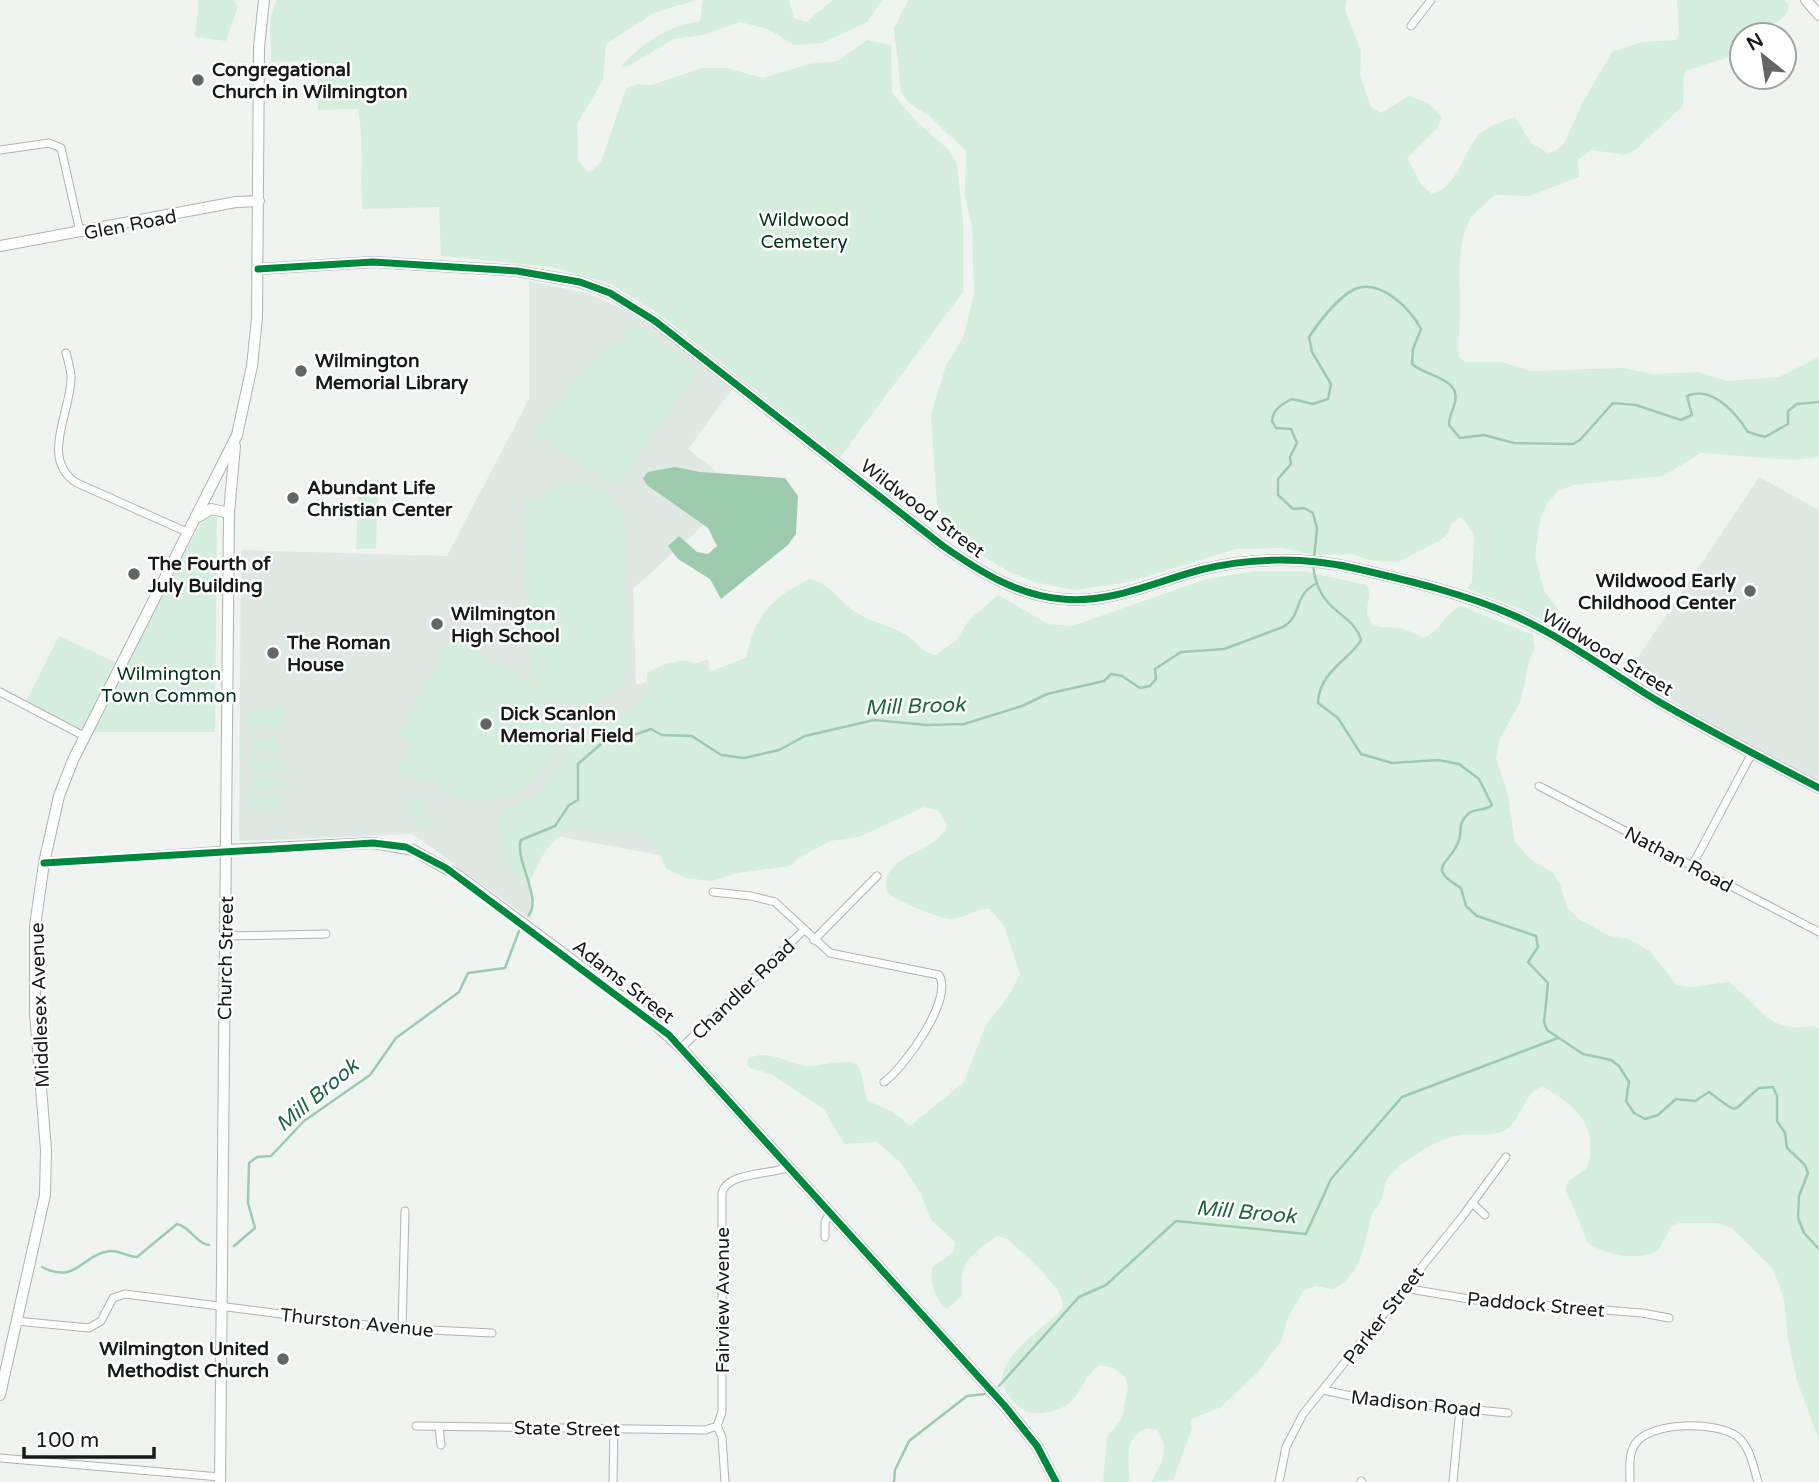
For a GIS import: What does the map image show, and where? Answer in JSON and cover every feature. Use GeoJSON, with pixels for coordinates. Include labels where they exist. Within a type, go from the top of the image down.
{"type":"FeatureCollection","features":[{"type":"Feature","properties":{"kind":"street","name":"Middlesex Avenue"},"geometry":{"type":"LineString","coordinates":[[0,1395],[46,1195],[46,1150],[34,952],[44,863],[62,787],[84,736],[237,435],[253,359],[258,269],[259,47],[264,0]]}},
{"type":"Feature","properties":{"kind":"street"},"geometry":{"type":"LineString","coordinates":[[1411,26],[1431,0]]}},
{"type":"Feature","properties":{"kind":"street"},"geometry":{"type":"LineString","coordinates":[[1807,0],[1819,15]]}},
{"type":"Feature","properties":{"kind":"street"},"geometry":{"type":"LineString","coordinates":[[0,150],[49,143],[61,148],[80,233]]}},
{"type":"Feature","properties":{"kind":"street","name":"Glen Road"},"geometry":{"type":"LineString","coordinates":[[0,246],[236,202],[259,201]]}},
{"type":"Feature","properties":{"kind":"street","name":"Wildwood Street"},"geometry":{"type":"LineString","coordinates":[[258,269],[373,262],[471,267],[556,276],[610,293],[655,321],[729,376],[943,546],[990,577],[1039,595],[1068,600],[1101,598],[1224,565],[1303,561],[1436,590],[1512,615],[1752,753],[1819,788]]}},
{"type":"Feature","properties":{"kind":"street"},"geometry":{"type":"LineString","coordinates":[[66,353],[71,378],[58,451],[64,471],[77,483],[189,533]]}},
{"type":"Feature","properties":{"kind":"street","name":"Church Street"},"geometry":{"type":"LineString","coordinates":[[220,1479],[229,513],[237,435]]}},
{"type":"Feature","properties":{"kind":"street"},"geometry":{"type":"LineString","coordinates":[[196,519],[211,509],[229,513]]}},
{"type":"Feature","properties":{"kind":"street"},"geometry":{"type":"LineString","coordinates":[[0,692],[84,736]]}},
{"type":"Feature","properties":{"kind":"street"},"geometry":{"type":"LineString","coordinates":[[1692,866],[1752,753]]}},
{"type":"Feature","properties":{"kind":"street","name":"Nathan Road"},"geometry":{"type":"LineString","coordinates":[[1539,786],[1819,932]]}},
{"type":"Feature","properties":{"kind":"street","name":"Adams Street"},"geometry":{"type":"LineString","coordinates":[[44,863],[373,843],[413,850],[459,876],[642,1012],[681,1048],[1004,1405],[1037,1446],[1056,1482]]}},
{"type":"Feature","properties":{"kind":"street"},"geometry":{"type":"LineString","coordinates":[[814,940],[877,876]]}},
{"type":"Feature","properties":{"kind":"street"},"geometry":{"type":"LineString","coordinates":[[713,892],[772,901],[832,954],[935,972],[942,979],[942,990],[916,1049],[899,1070],[884,1082]]}},
{"type":"Feature","properties":{"kind":"street","name":"Chandler Road"},"geometry":{"type":"LineString","coordinates":[[681,1048],[804,930]]}},
{"type":"Feature","properties":{"kind":"street"},"geometry":{"type":"LineString","coordinates":[[225,936],[326,933]]}},
{"type":"Feature","properties":{"kind":"street","name":"Parker Street"},"geometry":{"type":"LineString","coordinates":[[1279,1482],[1290,1436],[1506,1157]]}},
{"type":"Feature","properties":{"kind":"street","name":"Fairview Avenue"},"geometry":{"type":"LineString","coordinates":[[725,1482],[722,1437],[717,1426],[722,1412],[722,1190],[732,1179],[769,1174],[790,1167]]}},
{"type":"Feature","properties":{"kind":"street"},"geometry":{"type":"LineString","coordinates":[[1472,1203],[1485,1215]]}},
{"type":"Feature","properties":{"kind":"street"},"geometry":{"type":"LineString","coordinates":[[402,1329],[405,1212]]}},
{"type":"Feature","properties":{"kind":"street"},"geometry":{"type":"LineString","coordinates":[[825,1237],[825,1222],[830,1213]]}},
{"type":"Feature","properties":{"kind":"street","name":"Paddock Street"},"geometry":{"type":"LineString","coordinates":[[1404,1288],[1423,1289],[1475,1300],[1642,1312],[1669,1318]]}},
{"type":"Feature","properties":{"kind":"street","name":"Thurston Avenue"},"geometry":{"type":"LineString","coordinates":[[16,1321],[64,1328],[89,1328],[101,1321],[114,1298],[125,1294],[402,1329],[492,1333]]}},
{"type":"Feature","properties":{"kind":"street","name":"Madison Road"},"geometry":{"type":"LineString","coordinates":[[1323,1390],[1350,1397],[1508,1413]]}},
{"type":"Feature","properties":{"kind":"street"},"geometry":{"type":"LineString","coordinates":[[1453,1482],[1460,1408]]}},
{"type":"Feature","properties":{"kind":"street","name":"State Street"},"geometry":{"type":"LineString","coordinates":[[416,1426],[705,1430],[717,1426]]}},
{"type":"Feature","properties":{"kind":"street"},"geometry":{"type":"LineString","coordinates":[[439,1427],[441,1445]]}},
{"type":"Feature","properties":{"kind":"street"},"geometry":{"type":"LineString","coordinates":[[1630,1482],[1631,1453],[1640,1438],[1656,1429],[1688,1427],[1717,1428],[1736,1436],[1749,1451],[1758,1482]]}},
{"type":"Feature","properties":{"kind":"street"},"geometry":{"type":"LineString","coordinates":[[612,1482],[614,1429]]}},
{"type":"Feature","properties":{"kind":"street"},"geometry":{"type":"LineString","coordinates":[[0,1458],[220,1479]]}},
{"type":"Feature","properties":{"kind":"shaded area","name":"Wilmington High School"},"geometry":{"type":"Polygon","coordinates":[[[529,281],[587,293],[625,310],[654,328],[732,389],[688,449],[741,491],[633,589],[636,685],[708,659],[713,686],[697,862],[529,831],[531,920],[413,834],[239,841],[241,550],[447,556],[529,399],[529,281]]]}},
{"type":"Feature","properties":{"kind":"shaded area"},"geometry":{"type":"Polygon","coordinates":[[[675,467],[700,472],[785,478],[798,496],[796,534],[788,545],[721,599],[710,579],[678,559],[668,546],[679,536],[697,552],[708,554],[717,546],[708,528],[647,485],[643,478],[648,472],[675,467]]]}},
{"type":"Feature","properties":{"kind":"shaded area","name":"Wildwood Early Childhood Center"},"geometry":{"type":"Polygon","coordinates":[[[1759,477],[1819,510],[1819,782],[1703,720],[1628,672],[1759,477]]]}},
{"type":"Feature","properties":{"kind":"green space"},"geometry":{"type":"Polygon","coordinates":[[[199,0],[233,0],[238,6],[226,41],[195,37],[199,0]]]}},
{"type":"Feature","properties":{"kind":"green space","name":"Wildwood Cemetery"},"geometry":{"type":"Polygon","coordinates":[[[276,0],[696,0],[654,13],[606,44],[603,80],[577,124],[578,160],[587,171],[593,170],[601,162],[626,89],[637,84],[652,85],[701,68],[726,68],[763,78],[809,64],[838,61],[867,40],[891,45],[892,93],[917,122],[949,150],[957,163],[963,223],[963,292],[840,457],[660,315],[611,284],[552,267],[441,256],[439,207],[362,209],[358,109],[318,110],[317,60],[271,62],[270,19],[276,0]]]}},
{"type":"Feature","properties":{"kind":"green space"},"geometry":{"type":"Polygon","coordinates":[[[703,0],[789,0],[794,18],[806,22],[833,0],[882,0],[867,22],[822,43],[794,45],[768,29],[740,22],[703,35],[673,39],[629,66],[621,67],[656,36],[700,21],[703,0]]]}},
{"type":"Feature","properties":{"kind":"green space"},"geometry":{"type":"Polygon","coordinates":[[[908,0],[1347,0],[1345,10],[1361,51],[1360,75],[1371,107],[1381,113],[1409,96],[1428,103],[1442,117],[1437,128],[1407,158],[1422,186],[1432,194],[1440,191],[1453,178],[1479,134],[1515,117],[1531,143],[1548,153],[1556,151],[1565,142],[1583,102],[1612,52],[1642,42],[1676,40],[1679,35],[1677,0],[1784,0],[1789,5],[1787,12],[1777,21],[1728,21],[1727,58],[1688,70],[1684,74],[1683,106],[1635,150],[1624,155],[1592,150],[1578,160],[1579,177],[1529,196],[1495,195],[1477,211],[1465,233],[1460,255],[1458,351],[1459,357],[1466,362],[1501,362],[1531,371],[1623,368],[1653,374],[1699,372],[1726,381],[1779,377],[1819,357],[1819,457],[1794,460],[1701,453],[1663,476],[1573,485],[1558,491],[1547,504],[1540,520],[1535,556],[1544,591],[1559,611],[1560,624],[1556,628],[1519,608],[1467,589],[1472,582],[1474,534],[1461,517],[1452,523],[1448,534],[1439,541],[1398,562],[1369,560],[1352,554],[1314,555],[1283,548],[1236,549],[1129,582],[1075,590],[1034,582],[1006,570],[951,537],[937,505],[931,415],[946,365],[964,336],[974,294],[972,227],[965,196],[966,151],[930,117],[908,102],[901,91],[894,28],[908,0]]]}},
{"type":"Feature","properties":{"kind":"green space"},"geometry":{"type":"Polygon","coordinates":[[[633,322],[697,370],[618,487],[539,437],[537,428],[597,354],[622,337],[633,322]]]}},
{"type":"Feature","properties":{"kind":"green space"},"geometry":{"type":"Polygon","coordinates":[[[378,480],[376,549],[356,549],[359,481],[378,480]]]}},
{"type":"Feature","properties":{"kind":"green space"},"geometry":{"type":"Polygon","coordinates":[[[567,482],[588,484],[606,493],[613,499],[623,517],[625,528],[628,669],[620,686],[607,698],[592,705],[559,703],[545,694],[535,681],[529,662],[523,500],[532,500],[533,504],[548,489],[567,482]]]}},
{"type":"Feature","properties":{"kind":"green space","name":"Wilmington Town Common"},"geometry":{"type":"Polygon","coordinates":[[[206,517],[217,517],[215,732],[92,732],[188,546],[206,517]]]}},
{"type":"Feature","properties":{"kind":"green space"},"geometry":{"type":"Polygon","coordinates":[[[1256,571],[1303,571],[1366,585],[1369,593],[1367,613],[1374,625],[1403,629],[1423,638],[1434,632],[1461,606],[1533,635],[1535,648],[1529,661],[1521,700],[1499,740],[1496,759],[1508,795],[1515,842],[1530,859],[1553,873],[1560,884],[1567,907],[1580,920],[1610,936],[1629,939],[1650,951],[1677,985],[1691,987],[1728,982],[1774,1021],[1784,1025],[1814,1026],[1819,1029],[1819,1440],[1797,1381],[1788,1339],[1784,1299],[1773,1269],[1732,1228],[1717,1223],[1679,1223],[1670,1228],[1658,1251],[1641,1256],[1613,1254],[1588,1243],[1566,1190],[1568,1181],[1587,1168],[1590,1153],[1588,1129],[1575,1110],[1544,1087],[1532,1093],[1507,1129],[1495,1134],[1447,1138],[1416,1154],[1397,1169],[1385,1184],[1383,1197],[1373,1212],[1356,1268],[1342,1284],[1332,1289],[1316,1286],[1303,1291],[1288,1318],[1281,1341],[1259,1371],[1221,1407],[1190,1420],[1192,1429],[1173,1480],[1151,1482],[1161,1463],[1164,1450],[1157,1430],[1147,1428],[1134,1437],[1129,1450],[1129,1482],[1103,1482],[1107,1437],[1122,1418],[1128,1388],[1126,1378],[1114,1368],[1100,1365],[1070,1402],[1044,1413],[1024,1410],[1009,1396],[1003,1382],[1005,1369],[1012,1356],[1063,1308],[1058,1291],[1051,1281],[1007,1239],[997,1236],[967,1262],[961,1276],[962,1296],[947,1309],[934,1291],[932,1268],[954,1251],[955,1242],[931,1220],[921,1194],[900,1162],[877,1142],[844,1144],[824,1109],[771,1074],[750,1068],[747,1064],[748,1059],[761,1055],[807,1066],[852,1062],[861,1071],[868,1101],[893,1112],[910,1126],[964,1082],[985,1027],[1009,995],[1020,974],[1005,928],[990,909],[957,918],[946,918],[907,904],[886,891],[887,878],[892,868],[934,842],[942,834],[947,825],[939,811],[924,807],[859,837],[830,841],[797,859],[791,866],[737,873],[711,881],[685,878],[666,868],[653,839],[647,836],[590,828],[566,832],[557,838],[544,854],[528,885],[503,859],[498,818],[509,808],[543,791],[554,777],[572,734],[583,719],[601,719],[629,711],[642,699],[646,690],[647,673],[664,664],[686,660],[712,671],[747,657],[754,631],[767,609],[786,592],[810,579],[827,588],[861,615],[902,633],[935,655],[956,641],[969,620],[998,595],[1048,624],[1072,626],[1206,579],[1256,571]]]}},
{"type":"Feature","properties":{"kind":"green space"},"geometry":{"type":"Polygon","coordinates":[[[59,636],[115,662],[82,731],[26,701],[59,636]]]}},
{"type":"Feature","properties":{"kind":"green space","name":"Dick Scanlon Memorial Field"},"geometry":{"type":"Polygon","coordinates":[[[457,641],[528,680],[569,720],[543,769],[516,792],[500,798],[482,801],[462,798],[428,782],[396,772],[411,743],[398,735],[447,644],[457,641]]]}},
{"type":"Feature","properties":{"kind":"green space"},"geometry":{"type":"Polygon","coordinates":[[[250,708],[284,708],[284,728],[250,728],[250,708]]]}},
{"type":"Feature","properties":{"kind":"green space"},"geometry":{"type":"Polygon","coordinates":[[[251,738],[281,739],[281,753],[251,752],[251,738]]]}},
{"type":"Feature","properties":{"kind":"green space"},"geometry":{"type":"Polygon","coordinates":[[[251,757],[281,757],[281,771],[251,771],[251,757]]]}},
{"type":"Feature","properties":{"kind":"green space"},"geometry":{"type":"Polygon","coordinates":[[[251,776],[281,777],[281,791],[250,790],[251,776]]]}},
{"type":"Feature","properties":{"kind":"green space"},"geometry":{"type":"Polygon","coordinates":[[[251,795],[281,795],[280,809],[250,808],[251,795]]]}},
{"type":"Feature","properties":{"kind":"green space"},"geometry":{"type":"Polygon","coordinates":[[[420,795],[429,824],[416,828],[408,799],[420,795]]]}},
{"type":"Feature","properties":{"kind":"waterway"},"geometry":{"type":"LineString","coordinates":[[1314,558],[1317,529],[1313,513],[1304,508],[1293,509],[1278,495],[1278,479],[1291,464],[1290,457],[1297,443],[1291,429],[1276,428],[1272,421],[1276,410],[1292,399],[1313,404],[1328,399],[1331,384],[1312,352],[1309,337],[1323,317],[1355,289],[1365,287],[1385,292],[1403,305],[1416,321],[1421,329],[1413,349],[1412,364],[1441,378],[1453,388],[1455,402],[1449,425],[1460,438],[1484,435],[1514,443],[1573,444],[1580,440],[1613,403],[1636,405],[1681,420],[1692,415],[1687,396],[1696,394],[1714,398],[1730,409],[1748,432],[1765,437],[1788,424],[1788,411],[1797,404],[1819,402]]}},
{"type":"Feature","properties":{"kind":"waterway"},"geometry":{"type":"LineString","coordinates":[[1313,564],[1321,593],[1357,630],[1361,640],[1329,674],[1318,703],[1338,718],[1361,754],[1392,763],[1438,760],[1459,764],[1479,779],[1492,805],[1473,811],[1464,818],[1459,840],[1442,870],[1450,881],[1461,888],[1466,906],[1477,916],[1536,936],[1538,947],[1528,962],[1548,983],[1544,1022],[1547,1030],[1583,1054],[1611,1060],[1619,1066],[1629,1082],[1626,1101],[1634,1113],[1645,1119],[1658,1115],[1676,1099],[1695,1101],[1709,1092],[1736,1108],[1759,1088],[1773,1087],[1777,1096],[1777,1121],[1785,1133],[1787,1148],[1805,1165],[1808,1173],[1799,1196],[1798,1218],[1804,1233],[1819,1249]]}},
{"type":"Feature","properties":{"kind":"waterway","name":"Mill Brook"},"geometry":{"type":"LineString","coordinates":[[529,915],[532,898],[521,857],[521,840],[555,826],[569,805],[578,800],[578,764],[609,737],[637,734],[651,729],[662,735],[692,736],[721,755],[744,758],[779,750],[805,736],[874,720],[927,725],[964,724],[1022,706],[1047,694],[1104,681],[1111,674],[1122,676],[1140,688],[1150,686],[1156,679],[1155,669],[1181,652],[1224,649],[1283,627],[1294,616],[1304,594],[1317,583]]}},
{"type":"Feature","properties":{"kind":"waterway","name":"Mill Brook"},"geometry":{"type":"LineString","coordinates":[[234,1246],[255,1228],[248,1203],[249,1163],[257,1157],[271,1156],[304,1121],[370,1075],[396,1038],[459,992],[468,973],[505,968],[519,931]]}},
{"type":"Feature","properties":{"kind":"waterway","name":"Mill Brook"},"geometry":{"type":"LineString","coordinates":[[999,1386],[1079,1297],[1106,1285],[1176,1221],[1306,1234],[1331,1179],[1402,1097],[1558,1038]]}},
{"type":"Feature","properties":{"kind":"waterway","name":"Mill Brook"},"geometry":{"type":"LineString","coordinates":[[42,1267],[54,1272],[72,1271],[92,1257],[110,1251],[137,1257],[177,1224],[209,1245]]}},
{"type":"Feature","properties":{"kind":"waterway","name":"Mill Brook"},"geometry":{"type":"LineString","coordinates":[[894,1482],[895,1470],[909,1441],[967,1396],[985,1394]]}},
{"type":"Feature","properties":{"kind":"cycle path"},"geometry":{"type":"LineString","coordinates":[[258,269],[373,262],[517,271],[580,282],[610,293],[655,321],[943,546],[984,573],[1014,587],[1045,597],[1080,600],[1132,591],[1219,566],[1279,560],[1339,565],[1398,578],[1477,601],[1515,616],[1569,645],[1676,711],[1819,788]]}},
{"type":"Feature","properties":{"kind":"cycle path"},"geometry":{"type":"LineString","coordinates":[[44,863],[373,843],[406,847],[446,868],[669,1035],[1004,1405],[1037,1446],[1056,1482]]}},
{"type":"Feature","properties":{"kind":"place","name":"Congregational Church in Wilmington"},"geometry":{"type":"Point","coordinates":[198,80]}},
{"type":"Feature","properties":{"kind":"place","name":"Wilmington Memorial Library"},"geometry":{"type":"Point","coordinates":[301,371]}},
{"type":"Feature","properties":{"kind":"place","name":"Abundant Life Christian Center"},"geometry":{"type":"Point","coordinates":[293,498]}},
{"type":"Feature","properties":{"kind":"place","name":"The Fourth of July Building"},"geometry":{"type":"Point","coordinates":[134,574]}},
{"type":"Feature","properties":{"kind":"place","name":"Wildwood Early Childhood Center"},"geometry":{"type":"Point","coordinates":[1750,591]}},
{"type":"Feature","properties":{"kind":"place","name":"Wilmington High School"},"geometry":{"type":"Point","coordinates":[437,624]}},
{"type":"Feature","properties":{"kind":"place","name":"The Roman House"},"geometry":{"type":"Point","coordinates":[273,653]}},
{"type":"Feature","properties":{"kind":"place","name":"Dick Scanlon Memorial Field"},"geometry":{"type":"Point","coordinates":[486,724]}},
{"type":"Feature","properties":{"kind":"place","name":"Wilmington United Methodist Church"},"geometry":{"type":"Point","coordinates":[283,1359]}}]}
